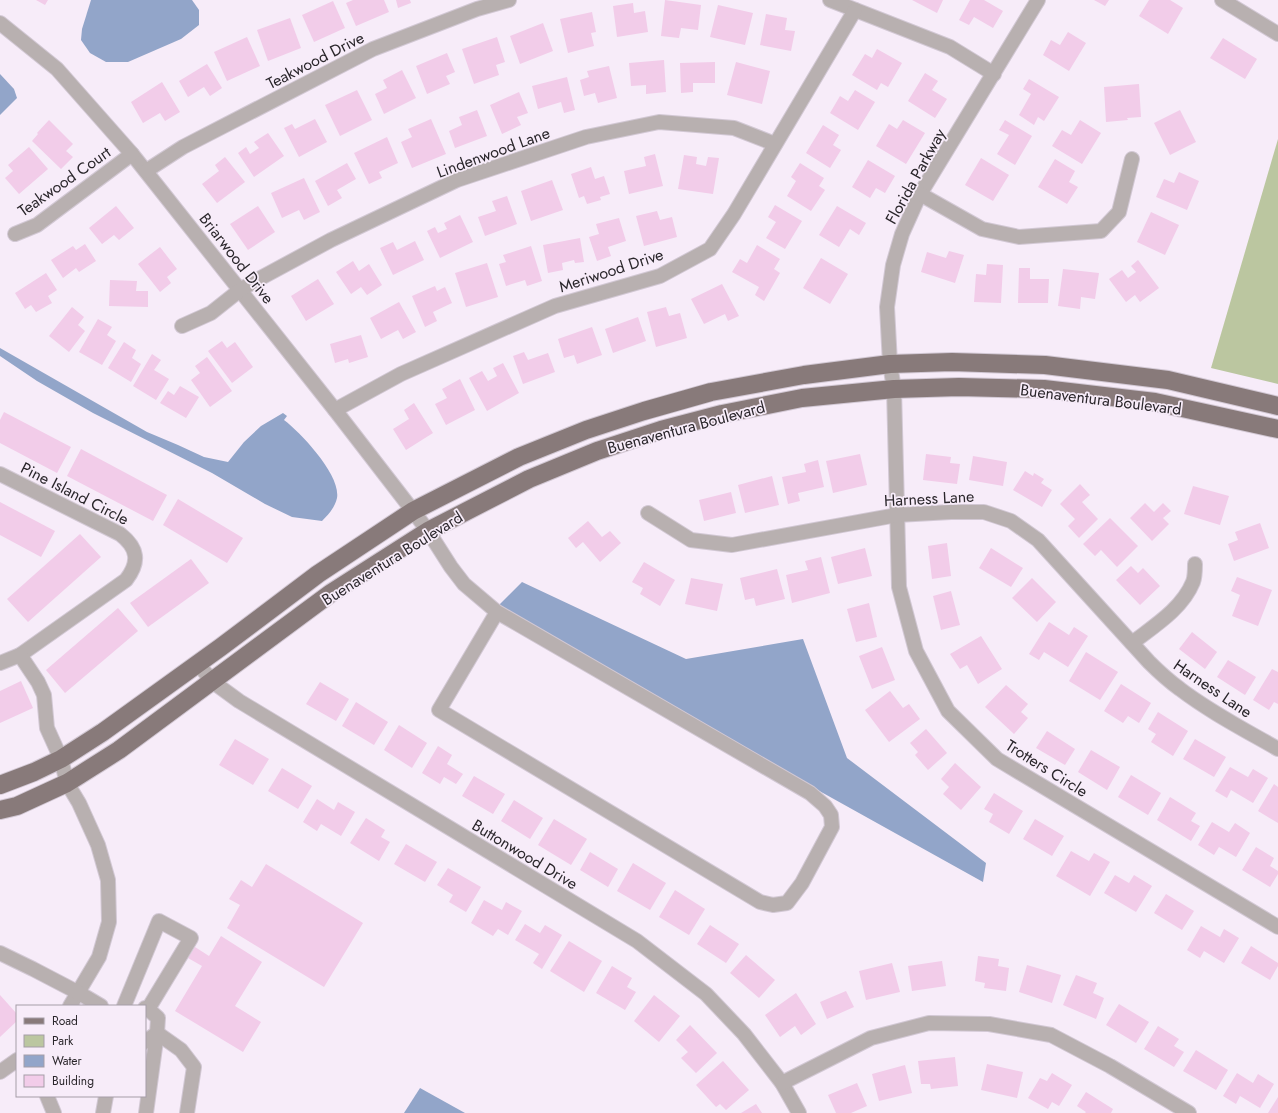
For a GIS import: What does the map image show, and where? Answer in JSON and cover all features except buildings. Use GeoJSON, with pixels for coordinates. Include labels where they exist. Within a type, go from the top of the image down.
{"type":"FeatureCollection","features":[{"type":"Feature","properties":{"kind":"main road","name":"Buenaventura Boulevard"},"geometry":{"type":"LineString","coordinates":[[0,785],[34,772],[61,759],[104,732],[318,574],[413,511],[519,457],[586,430],[644,411],[711,392],[804,375],[890,364],[952,362],[1046,365],[1168,380],[1278,406]]}},
{"type":"Feature","properties":{"kind":"main road","name":"Buenaventura Boulevard"},"geometry":{"type":"LineString","coordinates":[[0,810],[17,806],[67,783],[119,750],[332,593],[428,531],[529,479],[597,451],[661,430],[722,414],[802,398],[894,389],[959,387],[1044,389],[1156,402],[1278,429]]}},
{"type":"Feature","properties":{"kind":"street","name":"Teakwood Drive"},"geometry":{"type":"LineString","coordinates":[[146,171],[183,147],[373,49],[477,9],[509,0]]}},
{"type":"Feature","properties":{"kind":"street"},"geometry":{"type":"LineString","coordinates":[[830,0],[950,47],[994,74]]}},
{"type":"Feature","properties":{"kind":"street","name":"Florida Parkway"},"geometry":{"type":"LineString","coordinates":[[894,389],[890,364],[887,308],[893,265],[902,234],[920,194],[1038,0]]}},
{"type":"Feature","properties":{"kind":"street"},"geometry":{"type":"LineString","coordinates":[[1223,0],[1278,34]]}},
{"type":"Feature","properties":{"kind":"street","name":"Meriwood Drive"},"geometry":{"type":"LineString","coordinates":[[335,410],[401,374],[555,306],[660,276],[710,249],[734,214],[855,10]]}},
{"type":"Feature","properties":{"kind":"street","name":"Briarwood Drive"},"geometry":{"type":"LineString","coordinates":[[0,23],[58,69],[132,154],[413,511],[464,584],[497,612],[810,793],[825,806],[831,815],[832,827],[802,883],[787,903],[773,905],[760,902],[439,710],[497,612]]}},
{"type":"Feature","properties":{"kind":"street","name":"Lindenwood Lane"},"geometry":{"type":"LineString","coordinates":[[182,326],[211,313],[240,290],[331,240],[458,180],[586,137],[659,122],[734,128],[776,144]]}},
{"type":"Feature","properties":{"kind":"street","name":"Teakwood Court"},"geometry":{"type":"LineString","coordinates":[[15,234],[37,225],[132,154]]}},
{"type":"Feature","properties":{"kind":"street"},"geometry":{"type":"LineString","coordinates":[[920,194],[982,229],[1019,237],[1101,231],[1119,212],[1132,159]]}},
{"type":"Feature","properties":{"kind":"street","name":"Trotters Circle"},"geometry":{"type":"LineString","coordinates":[[894,389],[899,587],[916,651],[948,711],[997,759],[1278,927]]}},
{"type":"Feature","properties":{"kind":"street","name":"Pine Island Circle"},"geometry":{"type":"LineString","coordinates":[[0,474],[120,534],[128,540],[133,548],[135,557],[135,566],[126,580],[20,655],[0,663]]}},
{"type":"Feature","properties":{"kind":"street","name":"Harness Lane"},"geometry":{"type":"LineString","coordinates":[[648,513],[691,540],[732,545],[897,515],[984,512],[1011,521],[1038,540],[1149,662],[1180,689],[1207,708],[1278,749]]}},
{"type":"Feature","properties":{"kind":"street"},"geometry":{"type":"LineString","coordinates":[[1132,643],[1170,613],[1183,600],[1193,581],[1196,564]]}},
{"type":"Feature","properties":{"kind":"street"},"geometry":{"type":"LineString","coordinates":[[20,655],[38,682],[44,695],[47,728],[61,759],[67,783],[79,802],[98,844],[108,880],[109,922],[99,957],[71,1005]]}},
{"type":"Feature","properties":{"kind":"street","name":"Buttonwood Drive"},"geometry":{"type":"LineString","coordinates":[[198,664],[213,682],[239,701],[637,941],[706,994],[744,1034],[782,1083],[799,1113]]}},
{"type":"Feature","properties":{"kind":"street"},"geometry":{"type":"LineString","coordinates":[[124,1005],[159,921],[191,938],[146,1009],[158,1018],[146,1113]]}},
{"type":"Feature","properties":{"kind":"street"},"geometry":{"type":"LineString","coordinates":[[0,954],[33,969],[98,1005]]}},
{"type":"Feature","properties":{"kind":"street"},"geometry":{"type":"LineString","coordinates":[[782,1083],[871,1038],[929,1023],[990,1024],[1051,1035],[1110,1066],[1189,1113]]}},
{"type":"Feature","properties":{"kind":"street"},"geometry":{"type":"LineString","coordinates":[[146,1041],[157,1033]]}},
{"type":"Feature","properties":{"kind":"street"},"geometry":{"type":"LineString","coordinates":[[157,1033],[181,1050],[194,1067],[187,1113]]}},
{"type":"Feature","properties":{"kind":"street"},"geometry":{"type":"LineString","coordinates":[[0,1072],[16,1061]]}},
{"type":"Feature","properties":{"kind":"street"},"geometry":{"type":"LineString","coordinates":[[47,1097],[54,1113]]}},
{"type":"Feature","properties":{"kind":"street"},"geometry":{"type":"LineString","coordinates":[[103,1113],[106,1097]]}},
{"type":"Feature","properties":{"kind":"green space"},"geometry":{"type":"Polygon","coordinates":[[[1278,139],[1278,384],[1211,368],[1278,139]]]}},
{"type":"Feature","properties":{"kind":"water"},"geometry":{"type":"Polygon","coordinates":[[[91,0],[192,0],[199,10],[199,25],[181,39],[128,62],[106,62],[90,53],[81,40],[82,29],[91,0]]]}},
{"type":"Feature","properties":{"kind":"water"},"geometry":{"type":"Polygon","coordinates":[[[0,74],[14,89],[17,98],[0,115],[0,74]]]}},
{"type":"Feature","properties":{"kind":"water"},"geometry":{"type":"Polygon","coordinates":[[[0,348],[147,432],[204,457],[228,462],[244,442],[261,426],[283,413],[287,416],[284,420],[309,444],[333,478],[337,489],[335,504],[322,521],[292,517],[265,504],[212,473],[93,413],[37,381],[0,356],[0,348]]]}},
{"type":"Feature","properties":{"kind":"water"},"geometry":{"type":"Polygon","coordinates":[[[522,582],[686,659],[803,639],[847,758],[986,863],[983,882],[494,610],[522,582]]]}},
{"type":"Feature","properties":{"kind":"water"},"geometry":{"type":"Polygon","coordinates":[[[420,1088],[465,1113],[404,1113],[420,1088]]]}}]}
